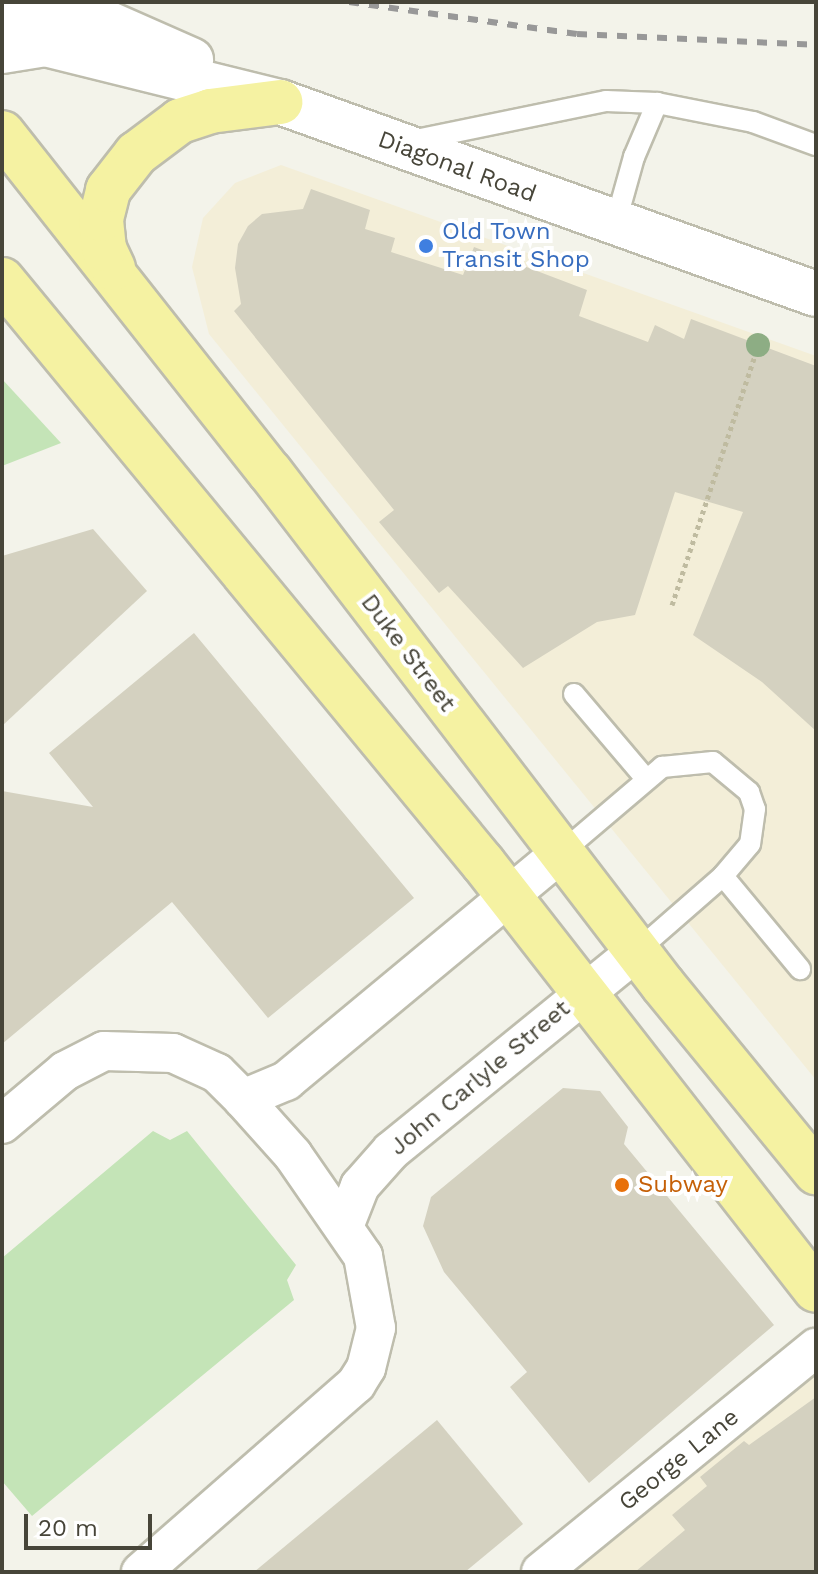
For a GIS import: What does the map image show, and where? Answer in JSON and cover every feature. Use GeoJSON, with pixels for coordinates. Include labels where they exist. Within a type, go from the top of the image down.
{"type":"FeatureCollection","features":[{"type":"Feature","properties":{"kind":"main road"},"geometry":{"type":"LineString","coordinates":[[119,282],[104,249],[101,219],[108,190],[136,154],[180,121],[210,111],[280,102]]}},
{"type":"Feature","properties":{"kind":"main road","name":"Duke Street"},"geometry":{"type":"LineString","coordinates":[[2,133],[637,951],[816,1172]]}},
{"type":"Feature","properties":{"kind":"main road"},"geometry":{"type":"LineString","coordinates":[[2,280],[508,895],[816,1290]]}},
{"type":"Feature","properties":{"kind":"street","name":"Diagonal Road"},"geometry":{"type":"LineString","coordinates":[[2,11],[60,8],[108,20],[280,102],[615,225],[816,294]]}},
{"type":"Feature","properties":{"kind":"street","name":"Diagonal Road"},"geometry":{"type":"LineString","coordinates":[[2,51],[45,44],[280,102]]}},
{"type":"Feature","properties":{"kind":"street"},"geometry":{"type":"LineString","coordinates":[[243,1099],[286,1081],[561,853]]}},
{"type":"Feature","properties":{"kind":"street","name":"John Carlyle Street"},"geometry":{"type":"LineString","coordinates":[[345,1224],[360,1186],[391,1151],[581,992],[637,951]]}},
{"type":"Feature","properties":{"kind":"street"},"geometry":{"type":"LineString","coordinates":[[2,1124],[65,1071],[104,1051],[125,1048],[173,1053],[217,1073],[243,1099],[345,1224],[363,1256],[372,1289],[376,1328],[366,1368],[356,1384],[141,1572]]}},
{"type":"Feature","properties":{"kind":"street","name":"George Lane"},"geometry":{"type":"LineString","coordinates":[[541,1572],[816,1348]]}},
{"type":"Feature","properties":{"kind":"lane"},"geometry":{"type":"LineString","coordinates":[[395,144],[606,101],[657,103],[753,122],[816,145]]}},
{"type":"Feature","properties":{"kind":"lane"},"geometry":{"type":"LineString","coordinates":[[615,225],[634,157],[657,103]]}},
{"type":"Feature","properties":{"kind":"lane"},"geometry":{"type":"LineString","coordinates":[[574,694],[646,779]]}},
{"type":"Feature","properties":{"kind":"lane"},"geometry":{"type":"LineString","coordinates":[[561,853],[646,779],[683,761],[713,762],[732,773],[749,792],[755,809],[750,844],[723,876],[637,951]]}},
{"type":"Feature","properties":{"kind":"lane"},"geometry":{"type":"LineString","coordinates":[[723,876],[800,969]]}},
{"type":"Feature","properties":{"kind":"path"},"geometry":{"type":"LineString","coordinates":[[672,605],[762,334]]}},
{"type":"Feature","properties":{"kind":"shaded area"},"geometry":{"type":"Polygon","coordinates":[[[281,165],[816,356],[816,1080],[209,334],[192,267],[203,218],[235,183],[281,165]]]}},
{"type":"Feature","properties":{"kind":"shaded area"},"geometry":{"type":"Polygon","coordinates":[[[816,1356],[816,1572],[558,1572],[816,1356]]]}},
{"type":"Feature","properties":{"kind":"green space"},"geometry":{"type":"Polygon","coordinates":[[[2,379],[61,443],[2,466],[2,379]]]}},
{"type":"Feature","properties":{"kind":"green space"},"geometry":{"type":"Polygon","coordinates":[[[153,1131],[170,1140],[187,1131],[296,1265],[287,1280],[294,1300],[32,1516],[2,1481],[2,1258],[153,1131]]]}},
{"type":"Feature","properties":{"kind":"building"},"geometry":{"type":"Polygon","coordinates":[[[311,189],[370,210],[365,229],[395,238],[391,252],[463,275],[474,247],[587,290],[579,316],[648,342],[655,325],[684,339],[691,319],[816,366],[816,731],[762,682],[693,635],[743,512],[675,492],[635,615],[597,622],[523,668],[448,586],[439,593],[379,522],[394,510],[234,311],[241,304],[235,268],[238,244],[248,226],[262,214],[303,209],[311,189]]]}},
{"type":"Feature","properties":{"kind":"building"},"geometry":{"type":"Polygon","coordinates":[[[93,529],[147,591],[2,726],[2,556],[93,529]]]}},
{"type":"Feature","properties":{"kind":"building"},"geometry":{"type":"Polygon","coordinates":[[[194,633],[414,898],[268,1018],[172,902],[2,1044],[2,791],[93,807],[49,753],[194,633]]]}},
{"type":"Feature","properties":{"kind":"building"},"geometry":{"type":"Polygon","coordinates":[[[563,1088],[600,1091],[628,1127],[624,1144],[774,1325],[589,1483],[510,1387],[527,1372],[444,1272],[423,1226],[431,1197],[563,1088]]]}},
{"type":"Feature","properties":{"kind":"building"},"geometry":{"type":"Polygon","coordinates":[[[816,1397],[816,1572],[635,1572],[685,1530],[672,1515],[707,1486],[700,1477],[744,1441],[749,1445],[816,1397]]]}},
{"type":"Feature","properties":{"kind":"building"},"geometry":{"type":"Polygon","coordinates":[[[437,1420],[523,1524],[465,1572],[254,1572],[437,1420]]]}},
{"type":"Feature","properties":{"kind":"railway"},"geometry":{"type":"LineString","coordinates":[[349,2],[577,34],[816,45]]}},
{"type":"Feature","properties":{"kind":"place","name":"Old Town Transit Shop"},"geometry":{"type":"Point","coordinates":[426,246]}},
{"type":"Feature","properties":{"kind":"place","name":"Subway"},"geometry":{"type":"Point","coordinates":[622,1185]}}]}
